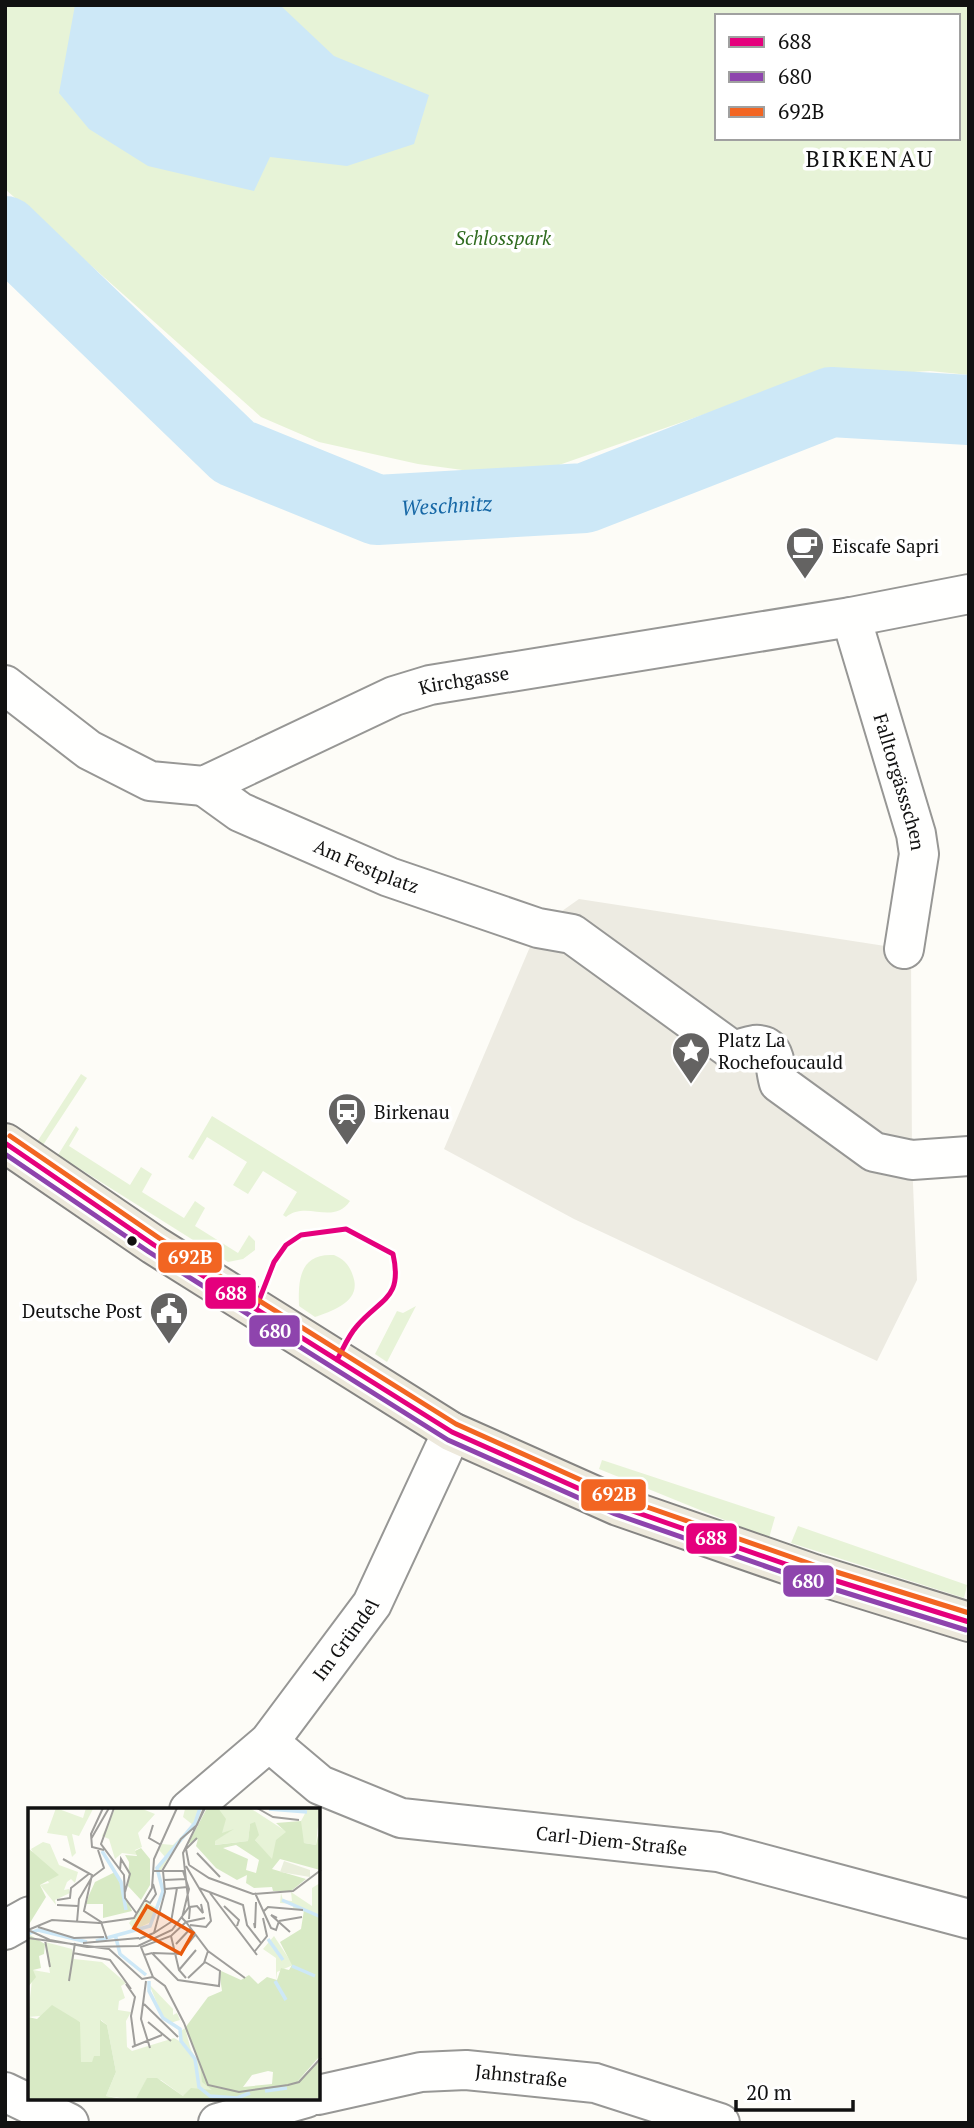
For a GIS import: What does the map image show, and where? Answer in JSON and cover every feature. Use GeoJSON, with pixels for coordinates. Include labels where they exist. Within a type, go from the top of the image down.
{"type":"FeatureCollection","features":[{"type":"Feature","properties":{"kind":"main road"},"geometry":{"type":"LineString","coordinates":[[5,1143],[154,1245],[452,1432],[618,1506],[814,1574],[969,1622]]}},
{"type":"Feature","properties":{"kind":"street","name":"Kirchgasse"},"geometry":{"type":"LineString","coordinates":[[204,786],[394,696],[430,685],[851,617],[969,594]]}},
{"type":"Feature","properties":{"kind":"street","name":"Falltorgässschen"},"geometry":{"type":"LineString","coordinates":[[851,617],[916,834],[919,854],[904,949]]}},
{"type":"Feature","properties":{"kind":"street"},"geometry":{"type":"LineString","coordinates":[[5,685],[89,750],[150,781],[204,786]]}},
{"type":"Feature","properties":{"kind":"street","name":"Am Festplatz"},"geometry":{"type":"LineString","coordinates":[[204,786],[240,812],[389,877],[538,928],[572,934],[732,1050],[758,1044],[768,1048],[775,1057],[779,1083],[874,1152],[912,1160],[969,1156]]}},
{"type":"Feature","properties":{"kind":"street","name":"Im Gründel"},"geometry":{"type":"LineString","coordinates":[[191,1808],[269,1742],[372,1604],[452,1432]]}},
{"type":"Feature","properties":{"kind":"street","name":"Carl-Diem-Straße"},"geometry":{"type":"LineString","coordinates":[[269,1742],[320,1785],[401,1818],[718,1853],[969,1919]]}},
{"type":"Feature","properties":{"kind":"street"},"geometry":{"type":"LineString","coordinates":[[5,1930],[28,1917]]}},
{"type":"Feature","properties":{"kind":"street","name":"Jahnstraße"},"geometry":{"type":"LineString","coordinates":[[320,2095],[421,2073],[466,2070],[595,2083],[720,2123]]}},
{"type":"Feature","properties":{"kind":"street"},"geometry":{"type":"LineString","coordinates":[[5,2092],[69,2123]]}},
{"type":"Feature","properties":{"kind":"street"},"geometry":{"type":"LineString","coordinates":[[218,2123],[299,2100]]}},
{"type":"Feature","properties":{"kind":"green space","name":"Schlosspark"},"geometry":{"type":"Polygon","coordinates":[[[5,5],[969,5],[969,375],[930,371],[880,374],[834,379],[768,392],[536,473],[470,471],[418,464],[319,442],[261,417],[5,189],[5,5]]]}},
{"type":"Feature","properties":{"kind":"green space"},"geometry":{"type":"Polygon","coordinates":[[[81,1074],[87,1078],[43,1145],[37,1142],[81,1074]]]}},
{"type":"Feature","properties":{"kind":"green space"},"geometry":{"type":"Polygon","coordinates":[[[212,1116],[350,1201],[336,1212],[302,1211],[286,1217],[283,1215],[297,1192],[263,1171],[248,1194],[233,1185],[247,1162],[207,1137],[193,1160],[188,1157],[212,1116]]]}},
{"type":"Feature","properties":{"kind":"green space"},"geometry":{"type":"Polygon","coordinates":[[[76,1126],[79,1129],[69,1146],[130,1185],[141,1167],[152,1174],[142,1192],[184,1218],[195,1201],[205,1208],[195,1226],[238,1253],[249,1235],[255,1241],[255,1250],[243,1259],[228,1262],[58,1155],[76,1126]]]}},
{"type":"Feature","properties":{"kind":"green space"},"geometry":{"type":"Polygon","coordinates":[[[334,1255],[350,1269],[355,1285],[354,1292],[344,1303],[315,1317],[299,1306],[299,1286],[303,1270],[314,1258],[334,1255]]]}},
{"type":"Feature","properties":{"kind":"green space"},"geometry":{"type":"Polygon","coordinates":[[[416,1306],[387,1362],[375,1354],[397,1311],[403,1313],[416,1306]]]}},
{"type":"Feature","properties":{"kind":"green space"},"geometry":{"type":"Polygon","coordinates":[[[602,1460],[775,1517],[769,1538],[599,1469],[602,1460]]]}},
{"type":"Feature","properties":{"kind":"green space"},"geometry":{"type":"Polygon","coordinates":[[[798,1526],[967,1585],[964,1598],[791,1543],[798,1526]]]}},
{"type":"Feature","properties":{"kind":"shaded area","name":"Platz La Rochefoucauld"},"geometry":{"type":"Polygon","coordinates":[[[579,899],[911,950],[912,1160],[917,1280],[877,1361],[574,1219],[444,1149],[538,928],[579,899]]]}},
{"type":"Feature","properties":{"kind":"water"},"geometry":{"type":"Polygon","coordinates":[[[75,5],[280,5],[334,56],[429,95],[414,144],[347,166],[270,157],[254,191],[148,166],[89,129],[59,93],[75,5]]]}},
{"type":"Feature","properties":{"kind":"waterway","name":"Weschnitz"},"geometry":{"type":"LineString","coordinates":[[5,231],[234,452],[377,510],[585,498],[831,402],[969,410]]}},
{"type":"Feature","properties":{"kind":"transit line","name":"692B"},"geometry":{"type":"LineString","coordinates":[[10,1136],[159,1238],[456,1424],[621,1498],[817,1566],[969,1613]]}},
{"type":"Feature","properties":{"kind":"transit line","name":"688"},"geometry":{"type":"LineString","coordinates":[[5,1143],[154,1245],[452,1432],[618,1506],[814,1574],[969,1622]]}},
{"type":"Feature","properties":{"kind":"transit line","name":"680"},"geometry":{"type":"LineString","coordinates":[[5,1154],[149,1252],[448,1440],[615,1514],[811,1582],[966,1630]]}},
{"type":"Feature","properties":{"kind":"transit line","name":"688"},"geometry":{"type":"LineString","coordinates":[[256,1308],[274,1262],[286,1245],[301,1235],[346,1229],[393,1254],[395,1280],[392,1289],[354,1330],[337,1360]]}},
{"type":"Feature","properties":{"kind":"place","name":"Eiscafe Sapri"},"geometry":{"type":"Point","coordinates":[805,580]}},
{"type":"Feature","properties":{"kind":"place","name":"Platz La Rochefoucauld"},"geometry":{"type":"Point","coordinates":[691,1085]}},
{"type":"Feature","properties":{"kind":"place","name":"Birkenau"},"geometry":{"type":"Point","coordinates":[347,1146]}},
{"type":"Feature","properties":{"kind":"place","name":"Deutsche Post"},"geometry":{"type":"Point","coordinates":[169,1345]}},
{"type":"Feature","properties":{"kind":"district","name":"BIRKENAU"},"geometry":{"type":"Point","coordinates":[870,159]}}]}
